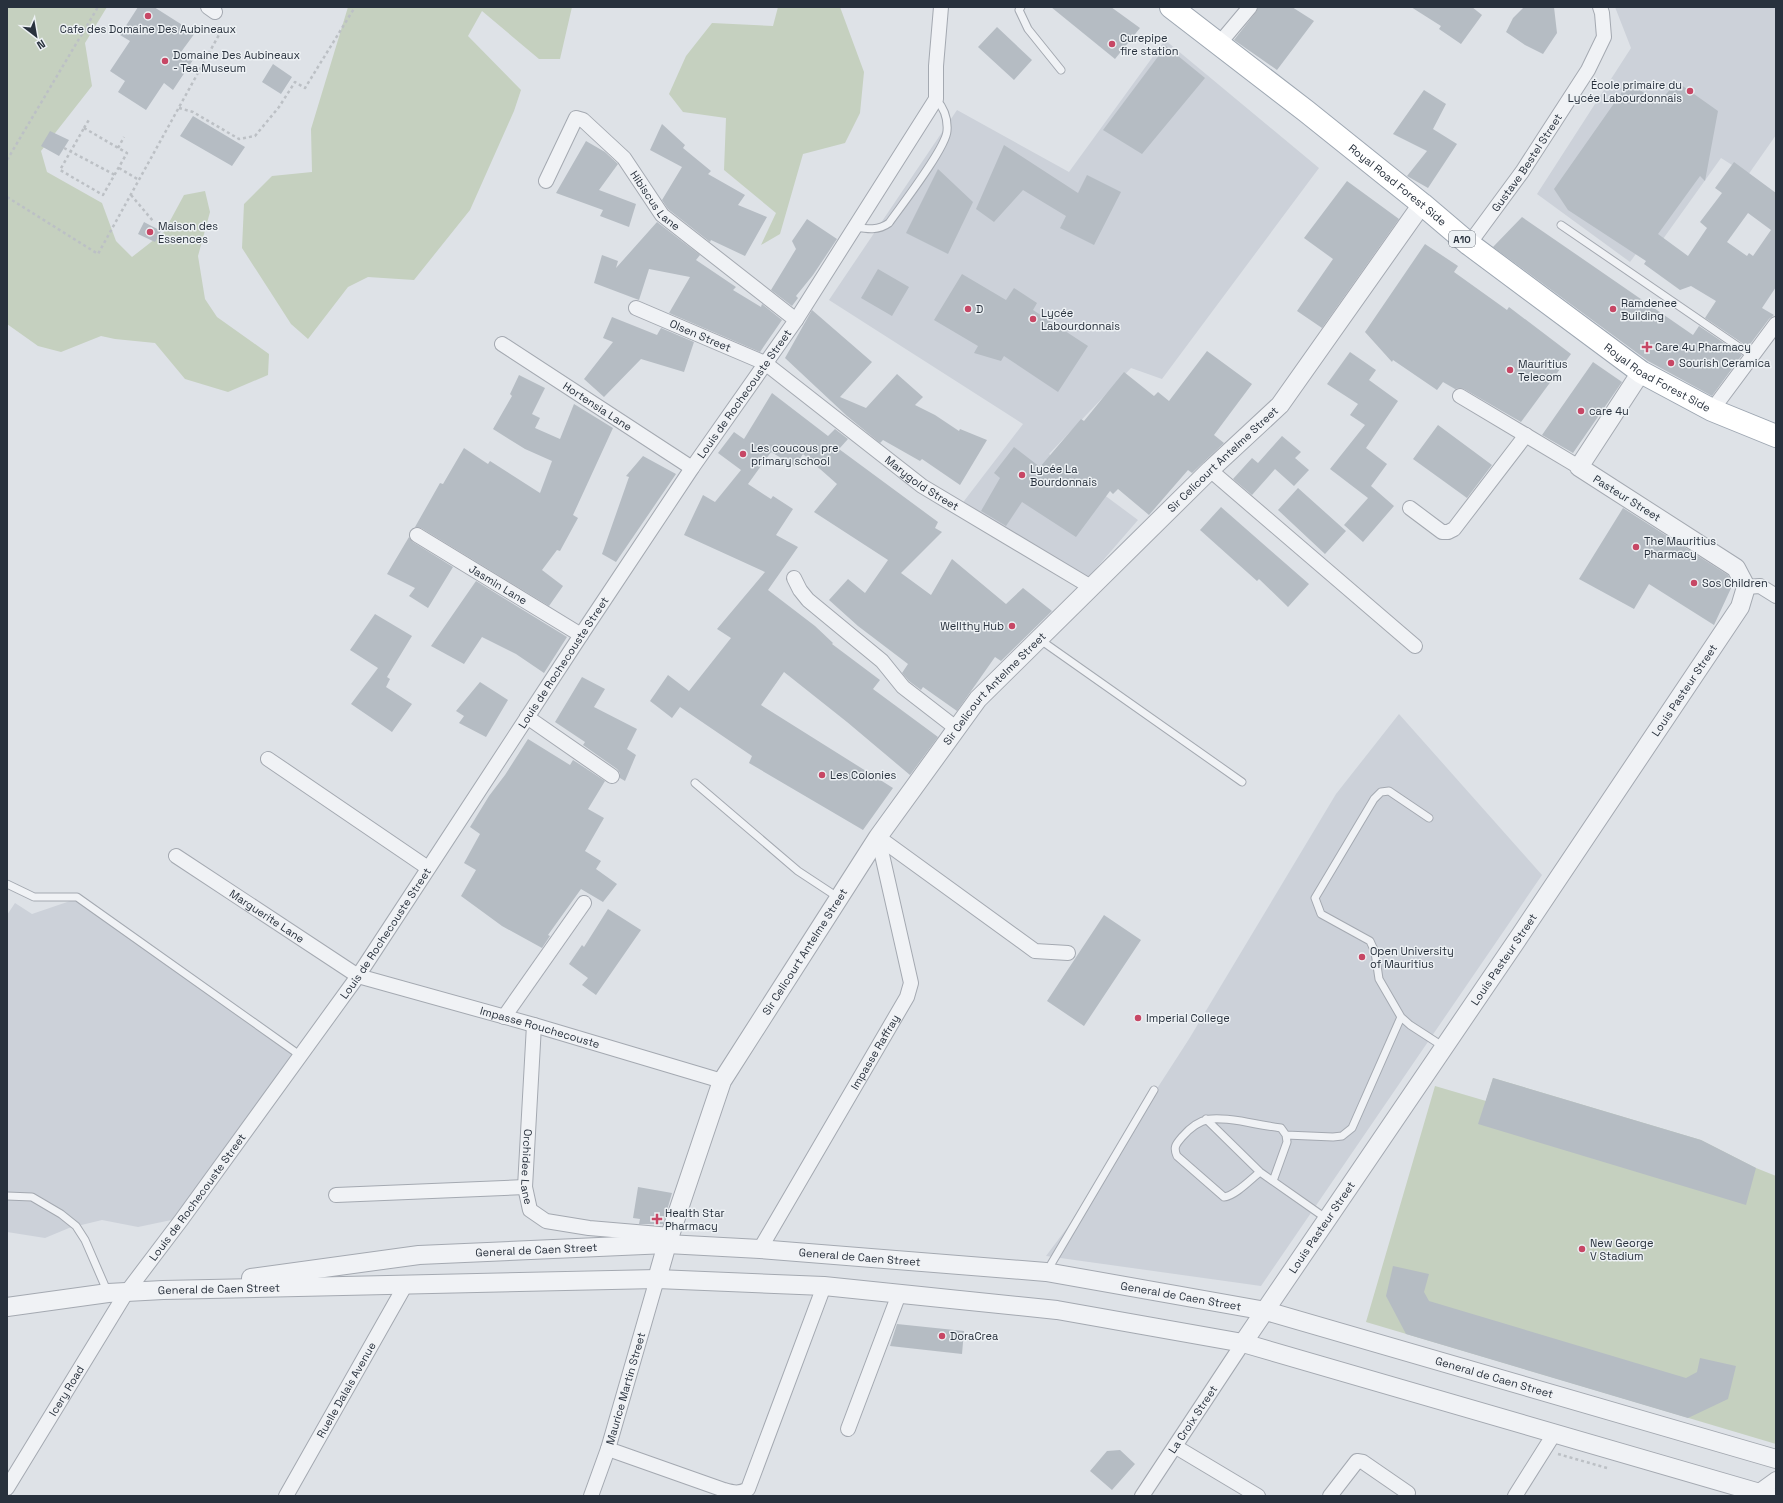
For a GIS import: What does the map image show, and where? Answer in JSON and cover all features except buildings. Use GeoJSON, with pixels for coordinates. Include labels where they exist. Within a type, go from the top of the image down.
{"type":"FeatureCollection","features":[{"type":"Feature","properties":{"kind":"main road","name":"Royal Road Forest Side"},"geometry":{"type":"LineString","coordinates":[[1176,9],[1218,45],[1306,110],[1469,244],[1641,372],[1712,410],[1776,436]]}},
{"type":"Feature","properties":{"kind":"street"},"geometry":{"type":"LineString","coordinates":[[936,99],[936,66],[941,7]]}},
{"type":"Feature","properties":{"kind":"street"},"geometry":{"type":"LineString","coordinates":[[1218,45],[1250,7]]}},
{"type":"Feature","properties":{"kind":"street","name":"Gustave Bestel Street"},"geometry":{"type":"LineString","coordinates":[[1469,244],[1522,172],[1588,70],[1604,37],[1600,7]]}},
{"type":"Feature","properties":{"kind":"street","name":"Louis de Rochecouste Street"},"geometry":{"type":"LineString","coordinates":[[126,1293],[182,1219],[358,976],[580,635],[692,468],[796,320],[936,99]]}},
{"type":"Feature","properties":{"kind":"street","name":"Hibiscus Lane"},"geometry":{"type":"LineString","coordinates":[[546,181],[576,118],[583,120],[624,158],[662,215],[796,320]]}},
{"type":"Feature","properties":{"kind":"street","name":"Sir Celicourt Antelme Street"},"geometry":{"type":"LineString","coordinates":[[657,1279],[722,1081],[878,837],[978,699],[1210,470],[1280,405],[1422,204]]}},
{"type":"Feature","properties":{"kind":"street","name":"Olsen Street"},"geometry":{"type":"LineString","coordinates":[[636,308],[765,363]]}},
{"type":"Feature","properties":{"kind":"street"},"geometry":{"type":"LineString","coordinates":[[1712,410],[1776,324]]}},
{"type":"Feature","properties":{"kind":"street","name":"Hortensia Lane"},"geometry":{"type":"LineString","coordinates":[[502,344],[692,468]]}},
{"type":"Feature","properties":{"kind":"street","name":"Marygold Street"},"geometry":{"type":"LineString","coordinates":[[765,363],[922,486],[1091,588]]}},
{"type":"Feature","properties":{"kind":"street"},"geometry":{"type":"LineString","coordinates":[[1460,396],[1578,468],[1641,372]]}},
{"type":"Feature","properties":{"kind":"street"},"geometry":{"type":"LineString","coordinates":[[1410,508],[1442,532],[1448,532],[1454,529],[1526,435]]}},
{"type":"Feature","properties":{"kind":"street","name":"Pasteur Street"},"geometry":{"type":"LineString","coordinates":[[1578,468],[1736,568],[1746,587]]}},
{"type":"Feature","properties":{"kind":"street"},"geometry":{"type":"LineString","coordinates":[[1210,470],[1414,646]]}},
{"type":"Feature","properties":{"kind":"street","name":"Jasmin Lane"},"geometry":{"type":"LineString","coordinates":[[417,535],[580,635]]}},
{"type":"Feature","properties":{"kind":"street"},"geometry":{"type":"LineString","coordinates":[[794,578],[800,590],[808,600],[882,661],[903,687],[956,728]]}},
{"type":"Feature","properties":{"kind":"street"},"geometry":{"type":"LineString","coordinates":[[1746,587],[1760,586],[1776,596]]}},
{"type":"Feature","properties":{"kind":"street","name":"Louis Pasteur Street"},"geometry":{"type":"LineString","coordinates":[[1243,1342],[1328,1220],[1740,607],[1746,587]]}},
{"type":"Feature","properties":{"kind":"street"},"geometry":{"type":"LineString","coordinates":[[526,717],[612,776]]}},
{"type":"Feature","properties":{"kind":"street"},"geometry":{"type":"LineString","coordinates":[[268,759],[428,868]]}},
{"type":"Feature","properties":{"kind":"street"},"geometry":{"type":"LineString","coordinates":[[878,837],[1035,951],[1068,953]]}},
{"type":"Feature","properties":{"kind":"street","name":"Impasse Raffray"},"geometry":{"type":"LineString","coordinates":[[760,1249],[907,997],[911,983],[878,837]]}},
{"type":"Feature","properties":{"kind":"street","name":"Marguerite Lane"},"geometry":{"type":"LineString","coordinates":[[176,856],[358,976]]}},
{"type":"Feature","properties":{"kind":"street"},"geometry":{"type":"LineString","coordinates":[[504,1017],[584,903]]}},
{"type":"Feature","properties":{"kind":"street","name":"Impasse Rouchecouste"},"geometry":{"type":"LineString","coordinates":[[358,976],[534,1025],[722,1081]]}},
{"type":"Feature","properties":{"kind":"street","name":"Orchidee Lane"},"geometry":{"type":"LineString","coordinates":[[534,1025],[525,1187],[530,1210],[546,1221],[669,1239]]}},
{"type":"Feature","properties":{"kind":"street"},"geometry":{"type":"LineString","coordinates":[[336,1195],[525,1187]]}},
{"type":"Feature","properties":{"kind":"street","name":"General de Caen Street"},"geometry":{"type":"LineString","coordinates":[[163,1290],[420,1255],[669,1239],[760,1249],[1046,1272],[1266,1311],[1776,1459]]}},
{"type":"Feature","properties":{"kind":"street","name":"General de Caen Street"},"geometry":{"type":"LineString","coordinates":[[163,1290],[657,1279],[824,1286],[1057,1310],[1243,1342],[1554,1434],[1764,1494]]}},
{"type":"Feature","properties":{"kind":"street","name":"Maurice Martin Street"},"geometry":{"type":"LineString","coordinates":[[591,1496],[608,1449],[657,1279]]}},
{"type":"Feature","properties":{"kind":"street","name":"Ruelle Dalais Avenue"},"geometry":{"type":"LineString","coordinates":[[286,1496],[406,1284]]}},
{"type":"Feature","properties":{"kind":"street"},"geometry":{"type":"LineString","coordinates":[[608,1449],[736,1494],[748,1489],[824,1286]]}},
{"type":"Feature","properties":{"kind":"street"},"geometry":{"type":"LineString","coordinates":[[7,1307],[108,1293],[163,1290]]}},
{"type":"Feature","properties":{"kind":"street","name":"Icery Road"},"geometry":{"type":"LineString","coordinates":[[7,1488],[126,1293]]}},
{"type":"Feature","properties":{"kind":"street"},"geometry":{"type":"LineString","coordinates":[[848,1429],[899,1294]]}},
{"type":"Feature","properties":{"kind":"street","name":"La Croix Street"},"geometry":{"type":"LineString","coordinates":[[1142,1496],[1176,1447],[1243,1342]]}},
{"type":"Feature","properties":{"kind":"street"},"geometry":{"type":"LineString","coordinates":[[1515,1496],[1554,1434]]}},
{"type":"Feature","properties":{"kind":"street"},"geometry":{"type":"LineString","coordinates":[[1176,1447],[1258,1496]]}},
{"type":"Feature","properties":{"kind":"street"},"geometry":{"type":"LineString","coordinates":[[1330,1496],[1357,1461],[1363,1462],[1408,1493]]}},
{"type":"Feature","properties":{"kind":"street"},"geometry":{"type":"LineString","coordinates":[[1764,1494],[1776,1479]]}},
{"type":"Feature","properties":{"kind":"lane"},"geometry":{"type":"LineString","coordinates":[[1021,7],[1019,10],[1028,29],[1061,70]]}},
{"type":"Feature","properties":{"kind":"lane"},"geometry":{"type":"LineString","coordinates":[[855,227],[870,230],[884,227],[889,223],[940,150],[947,132],[945,114],[936,99]]}},
{"type":"Feature","properties":{"kind":"lane"},"geometry":{"type":"LineString","coordinates":[[1561,225],[1752,356]]}},
{"type":"Feature","properties":{"kind":"lane"},"geometry":{"type":"LineString","coordinates":[[1039,639],[1242,782]]}},
{"type":"Feature","properties":{"kind":"lane"},"geometry":{"type":"LineString","coordinates":[[695,783],[798,871],[839,898]]}},
{"type":"Feature","properties":{"kind":"lane"},"geometry":{"type":"LineString","coordinates":[[1429,818],[1390,791],[1380,792],[1374,799],[1315,898],[1321,914],[1370,941],[1375,952],[1379,979],[1400,1017],[1444,1047]]}},
{"type":"Feature","properties":{"kind":"lane"},"geometry":{"type":"LineString","coordinates":[[7,884],[34,897],[77,897],[301,1056]]}},
{"type":"Feature","properties":{"kind":"lane"},"geometry":{"type":"LineString","coordinates":[[1286,1135],[1342,1136],[1352,1128],[1400,1017]]}},
{"type":"Feature","properties":{"kind":"lane"},"geometry":{"type":"LineString","coordinates":[[1046,1272],[1154,1090]]}},
{"type":"Feature","properties":{"kind":"lane"},"geometry":{"type":"LineString","coordinates":[[1260,1172],[1233,1194],[1224,1197],[1177,1156],[1175,1150],[1176,1145],[1190,1127],[1206,1119],[1217,1117],[1281,1128],[1286,1135],[1287,1142],[1273,1181]]}},
{"type":"Feature","properties":{"kind":"lane"},"geometry":{"type":"LineString","coordinates":[[1206,1119],[1260,1172],[1328,1220]]}},
{"type":"Feature","properties":{"kind":"lane"},"geometry":{"type":"LineString","coordinates":[[7,1196],[32,1197],[61,1214],[76,1226],[85,1240],[108,1293]]}},
{"type":"Feature","properties":{"kind":"path"},"geometry":{"type":"LineString","coordinates":[[7,160],[98,7]]}},
{"type":"Feature","properties":{"kind":"path"},"geometry":{"type":"LineString","coordinates":[[179,108],[193,112],[239,139],[255,136],[279,107],[295,82],[305,88],[355,7]]}},
{"type":"Feature","properties":{"kind":"path"},"geometry":{"type":"LineString","coordinates":[[7,197],[98,254],[220,33],[211,9]]}},
{"type":"Feature","properties":{"kind":"path"},"geometry":{"type":"LineString","coordinates":[[84,128],[128,153],[103,195],[60,170],[70,152],[84,128],[90,118]]}},
{"type":"Feature","properties":{"kind":"path"},"geometry":{"type":"LineString","coordinates":[[118,148],[124,137]]}},
{"type":"Feature","properties":{"kind":"path"},"geometry":{"type":"LineString","coordinates":[[64,148],[115,175]]}},
{"type":"Feature","properties":{"kind":"path"},"geometry":{"type":"LineString","coordinates":[[119,168],[139,180]]}},
{"type":"Feature","properties":{"kind":"path"},"geometry":{"type":"LineString","coordinates":[[131,195],[153,221]]}},
{"type":"Feature","properties":{"kind":"shaded area","name":"École primaire du Lycée Labourdonnais"},"geometry":{"type":"Polygon","coordinates":[[[1615,7],[1776,7],[1776,135],[1748,175],[1721,158],[1663,239],[1652,232],[1630,262],[1537,194],[1631,48],[1615,7]]]}},
{"type":"Feature","properties":{"kind":"shaded area","name":"Lycée Labourdonnais"},"geometry":{"type":"Polygon","coordinates":[[[1165,40],[1319,168],[1162,379],[1131,368],[1049,454],[1138,520],[1086,580],[961,505],[1023,424],[829,300],[957,110],[1069,172],[1165,40]]]}},
{"type":"Feature","properties":{"kind":"shaded area","name":"Open University of Mauritius"},"geometry":{"type":"Polygon","coordinates":[[[1399,714],[1542,875],[1261,1286],[1046,1256],[1067,1228],[1189,1039],[1336,794],[1399,714]]]}},
{"type":"Feature","properties":{"kind":"shaded area"},"geometry":{"type":"Polygon","coordinates":[[[76,899],[299,1057],[181,1218],[138,1227],[102,1220],[69,1228],[45,1238],[7,1232],[7,915],[15,903],[32,914],[76,899]]]}},
{"type":"Feature","properties":{"kind":"green space"},"geometry":{"type":"Polygon","coordinates":[[[7,7],[107,7],[85,43],[92,86],[41,151],[47,172],[102,203],[116,241],[132,257],[164,232],[184,195],[205,191],[210,212],[198,256],[205,299],[217,317],[269,354],[268,375],[228,392],[185,379],[155,343],[101,336],[61,352],[38,346],[7,324],[7,7]]]}},
{"type":"Feature","properties":{"kind":"green space"},"geometry":{"type":"Polygon","coordinates":[[[348,7],[572,7],[560,59],[539,59],[482,11],[468,36],[521,90],[514,111],[470,210],[414,280],[368,277],[348,287],[308,339],[291,324],[242,248],[244,204],[272,176],[312,172],[311,129],[348,7]]]}},
{"type":"Feature","properties":{"kind":"green space"},"geometry":{"type":"Polygon","coordinates":[[[778,7],[840,7],[864,72],[860,113],[845,143],[803,154],[780,234],[761,245],[776,213],[724,170],[726,118],[683,112],[669,94],[686,56],[712,23],[773,26],[778,7]]]}},
{"type":"Feature","properties":{"kind":"green space","name":"New George V Stadium"},"geometry":{"type":"Polygon","coordinates":[[[1493,1078],[1701,1140],[1756,1168],[1776,1176],[1776,1444],[1366,1322],[1435,1086],[1486,1101],[1493,1078]]]}},
{"type":"Feature","properties":{"kind":"place","name":"Cafe des Domaine Des Aubineaux"},"geometry":{"type":"Point","coordinates":[148,16]}},
{"type":"Feature","properties":{"kind":"place","name":"Curepipe fire station"},"geometry":{"type":"Point","coordinates":[1112,44]}},
{"type":"Feature","properties":{"kind":"place","name":"Domaine Des Aubineaux - Tea Museum"},"geometry":{"type":"Point","coordinates":[165,61]}},
{"type":"Feature","properties":{"kind":"place","name":"École primaire du Lycée Labourdonnais"},"geometry":{"type":"Point","coordinates":[1690,91]}},
{"type":"Feature","properties":{"kind":"place","name":"Maison des Essences"},"geometry":{"type":"Point","coordinates":[150,232]}},
{"type":"Feature","properties":{"kind":"place","name":"D"},"geometry":{"type":"Point","coordinates":[968,309]}},
{"type":"Feature","properties":{"kind":"place","name":"Ramdenee Building"},"geometry":{"type":"Point","coordinates":[1613,309]}},
{"type":"Feature","properties":{"kind":"place","name":"Lycée Labourdonnais"},"geometry":{"type":"Point","coordinates":[1033,319]}},
{"type":"Feature","properties":{"kind":"place","name":"Care 4u Pharmacy"},"geometry":{"type":"Point","coordinates":[1647,347]}},
{"type":"Feature","properties":{"kind":"place","name":"Sourish Ceramica"},"geometry":{"type":"Point","coordinates":[1671,363]}},
{"type":"Feature","properties":{"kind":"place","name":"Mauritius Telecom"},"geometry":{"type":"Point","coordinates":[1510,370]}},
{"type":"Feature","properties":{"kind":"place","name":"care 4u"},"geometry":{"type":"Point","coordinates":[1581,411]}},
{"type":"Feature","properties":{"kind":"place","name":"Les coucous pre primary school"},"geometry":{"type":"Point","coordinates":[743,454]}},
{"type":"Feature","properties":{"kind":"place","name":"Lycée La Bourdonnais"},"geometry":{"type":"Point","coordinates":[1022,475]}},
{"type":"Feature","properties":{"kind":"place","name":"The Mauritius Pharmacy"},"geometry":{"type":"Point","coordinates":[1636,547]}},
{"type":"Feature","properties":{"kind":"place","name":"Sos Children"},"geometry":{"type":"Point","coordinates":[1694,583]}},
{"type":"Feature","properties":{"kind":"place","name":"Wellthy Hub"},"geometry":{"type":"Point","coordinates":[1012,626]}},
{"type":"Feature","properties":{"kind":"place","name":"Les Colonies"},"geometry":{"type":"Point","coordinates":[822,775]}},
{"type":"Feature","properties":{"kind":"place","name":"Open University of Mauritius"},"geometry":{"type":"Point","coordinates":[1362,957]}},
{"type":"Feature","properties":{"kind":"place","name":"Imperial College"},"geometry":{"type":"Point","coordinates":[1138,1018]}},
{"type":"Feature","properties":{"kind":"place","name":"Health Star Pharmacy"},"geometry":{"type":"Point","coordinates":[657,1219]}},
{"type":"Feature","properties":{"kind":"place","name":"New George V Stadium"},"geometry":{"type":"Point","coordinates":[1582,1249]}},
{"type":"Feature","properties":{"kind":"place","name":"DoraCrea"},"geometry":{"type":"Point","coordinates":[942,1336]}}]}
